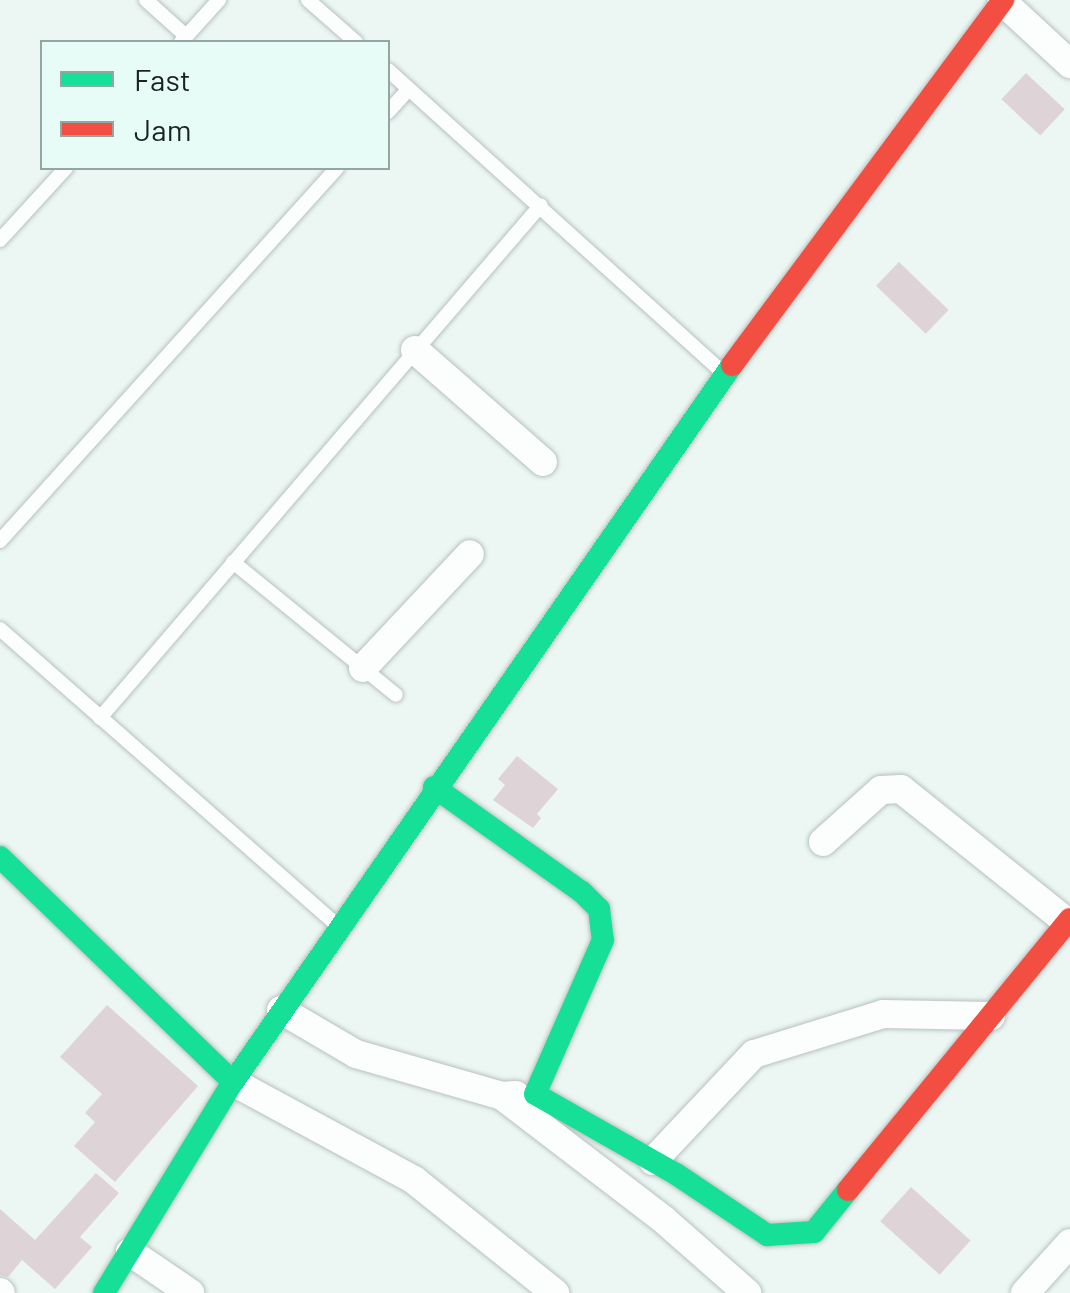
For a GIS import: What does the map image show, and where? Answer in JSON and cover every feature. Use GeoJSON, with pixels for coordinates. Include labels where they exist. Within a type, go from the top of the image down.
{"type":"FeatureCollection","features":[{"type":"Feature","properties":{"kind":"street"},"geometry":{"type":"LineString","coordinates":[[104,1293],[233,1082],[434,787],[724,374],[1002,0],[1070,64]]}},
{"type":"Feature","properties":{"kind":"street"},"geometry":{"type":"LineString","coordinates":[[416,350],[543,462]]}},
{"type":"Feature","properties":{"kind":"street"},"geometry":{"type":"LineString","coordinates":[[363,668],[470,554]]}},
{"type":"Feature","properties":{"kind":"street"},"geometry":{"type":"LineString","coordinates":[[434,787],[582,892],[599,909],[603,940],[535,1094]]}},
{"type":"Feature","properties":{"kind":"street"},"geometry":{"type":"LineString","coordinates":[[281,1010],[356,1054],[502,1096],[535,1094],[653,1161],[767,1235],[814,1232],[1068,921],[901,789],[881,790],[824,842]]}},
{"type":"Feature","properties":{"kind":"street"},"geometry":{"type":"LineString","coordinates":[[0,857],[233,1082],[414,1180],[555,1293]]}},
{"type":"Feature","properties":{"kind":"street"},"geometry":{"type":"LineString","coordinates":[[653,1161],[754,1054],[883,1014],[991,1016]]}},
{"type":"Feature","properties":{"kind":"street"},"geometry":{"type":"LineString","coordinates":[[502,1096],[664,1220],[746,1293]]}},
{"type":"Feature","properties":{"kind":"street"},"geometry":{"type":"LineString","coordinates":[[1025,1293],[1070,1242]]}},
{"type":"Feature","properties":{"kind":"street"},"geometry":{"type":"LineString","coordinates":[[130,1252],[190,1293]]}},
{"type":"Feature","properties":{"kind":"lane"},"geometry":{"type":"LineString","coordinates":[[146,0],[183,39],[219,0]]}},
{"type":"Feature","properties":{"kind":"lane"},"geometry":{"type":"LineString","coordinates":[[308,0],[354,40]]}},
{"type":"Feature","properties":{"kind":"lane"},"geometry":{"type":"LineString","coordinates":[[390,72],[724,374]]}},
{"type":"Feature","properties":{"kind":"lane"},"geometry":{"type":"LineString","coordinates":[[390,110],[409,89]]}},
{"type":"Feature","properties":{"kind":"lane"},"geometry":{"type":"LineString","coordinates":[[0,240],[64,170]]}},
{"type":"Feature","properties":{"kind":"lane"},"geometry":{"type":"LineString","coordinates":[[0,541],[335,170]]}},
{"type":"Feature","properties":{"kind":"lane"},"geometry":{"type":"LineString","coordinates":[[100,718],[541,205]]}},
{"type":"Feature","properties":{"kind":"lane"},"geometry":{"type":"LineString","coordinates":[[232,562],[396,694]]}},
{"type":"Feature","properties":{"kind":"lane"},"geometry":{"type":"LineString","coordinates":[[0,628],[338,926]]}},
{"type":"Feature","properties":{"kind":"building"},"geometry":{"type":"Polygon","coordinates":[[[1026,73],[1065,109],[1040,135],[1001,99],[1026,73]]]}},
{"type":"Feature","properties":{"kind":"building"},"geometry":{"type":"Polygon","coordinates":[[[899,262],[949,310],[926,334],[876,286],[899,262]]]}},
{"type":"Feature","properties":{"kind":"building"},"geometry":{"type":"Polygon","coordinates":[[[517,756],[558,789],[537,814],[541,818],[533,828],[493,800],[505,785],[498,779],[517,756]]]}},
{"type":"Feature","properties":{"kind":"building"},"geometry":{"type":"Polygon","coordinates":[[[107,1005],[198,1086],[115,1182],[74,1146],[95,1122],[85,1113],[102,1094],[60,1057],[107,1005]]]}},
{"type":"Feature","properties":{"kind":"building"},"geometry":{"type":"Polygon","coordinates":[[[96,1173],[119,1193],[80,1237],[92,1247],[55,1289],[22,1260],[8,1277],[0,1275],[0,1209],[35,1240],[96,1173]]]}},
{"type":"Feature","properties":{"kind":"building"},"geometry":{"type":"Polygon","coordinates":[[[911,1187],[970,1241],[940,1275],[880,1221],[911,1187]]]}},
{"type":"Feature","properties":{"kind":"traffic: fast"},"geometry":{"type":"LineString","coordinates":[[104,1293],[233,1082],[732,365]]}},
{"type":"Feature","properties":{"kind":"traffic: fast"},"geometry":{"type":"LineString","coordinates":[[434,787],[582,892],[599,909],[603,940],[535,1094],[676,1174],[767,1235],[814,1232],[848,1190]]}},
{"type":"Feature","properties":{"kind":"traffic: fast"},"geometry":{"type":"LineString","coordinates":[[0,857],[233,1082]]}},
{"type":"Feature","properties":{"kind":"traffic: jam"},"geometry":{"type":"LineString","coordinates":[[732,365],[1003,0]]}},
{"type":"Feature","properties":{"kind":"traffic: jam"},"geometry":{"type":"LineString","coordinates":[[848,1190],[1070,919]]}}]}
